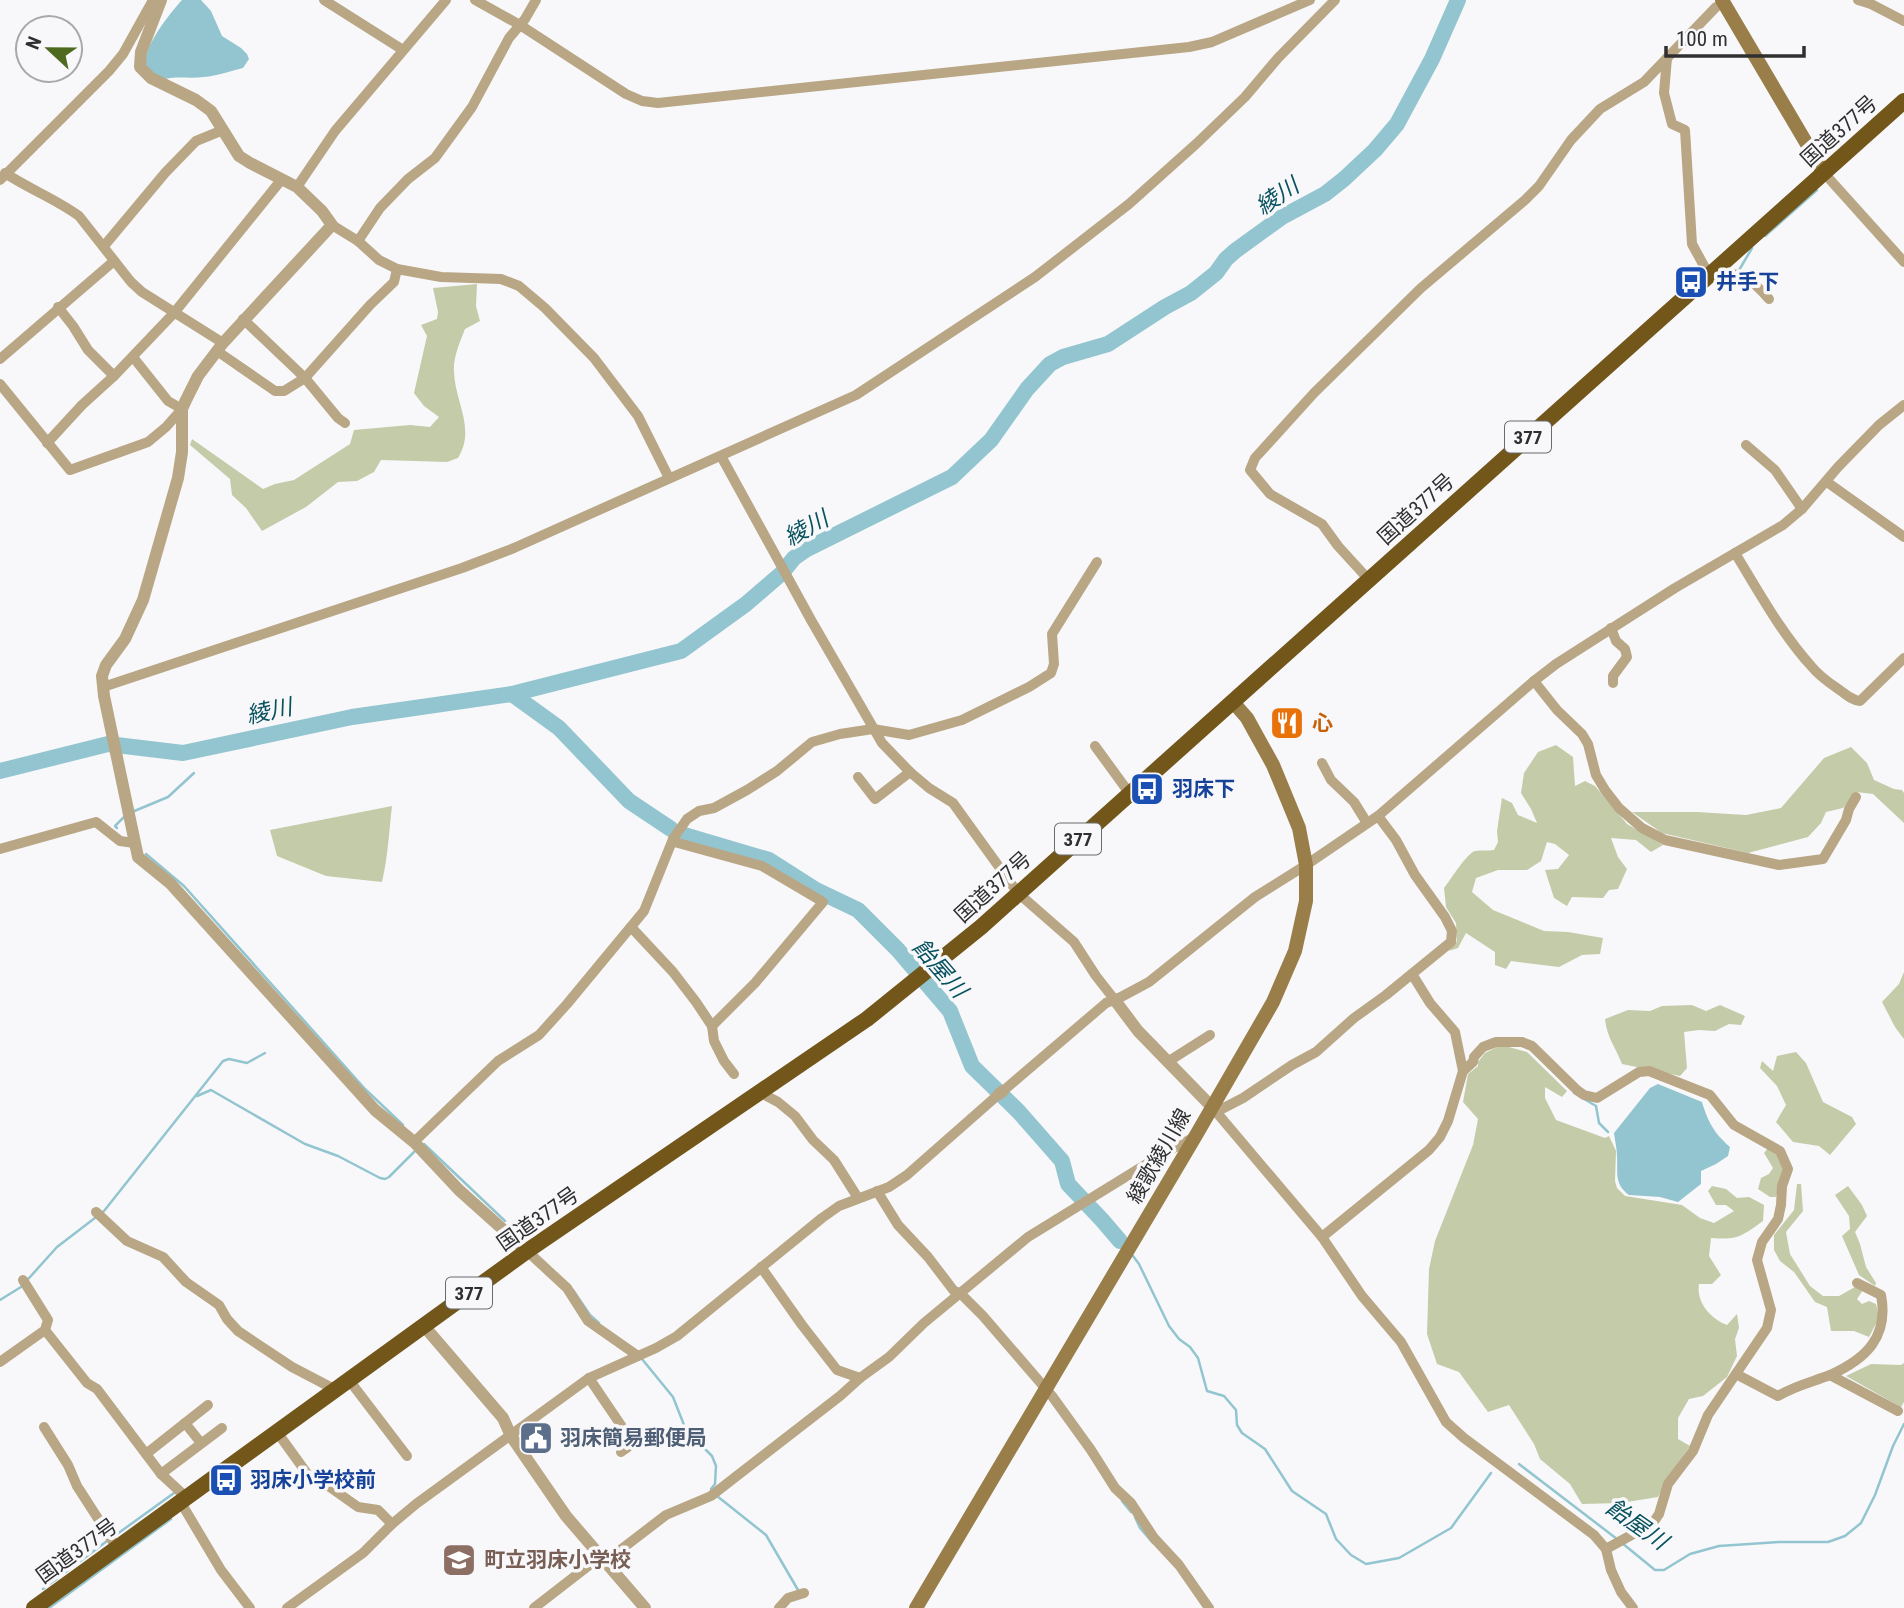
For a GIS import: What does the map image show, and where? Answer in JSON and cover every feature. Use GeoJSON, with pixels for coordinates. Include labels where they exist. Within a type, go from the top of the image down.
{"type":"FeatureCollection","features":[{"type":"Feature","properties":{"kind":"highway","name":"国道377号"},"geometry":{"type":"LineString","coordinates":[[34,1608],[113,1542],[183,1499],[527,1251],[867,1019],[922,975],[981,927],[1904,101]]}},
{"type":"Feature","properties":{"kind":"main road"},"geometry":{"type":"LineString","coordinates":[[1719,3],[1824,173]]}},
{"type":"Feature","properties":{"kind":"main road","name":"綾歌綾川線"},"geometry":{"type":"LineString","coordinates":[[916,1608],[1195,1137],[1214,1110],[1273,1002],[1295,951],[1306,901],[1306,865],[1299,828],[1273,765],[1247,718],[1233,702]]}},
{"type":"Feature","properties":{"kind":"street"},"geometry":{"type":"LineString","coordinates":[[153,0],[123,54],[109,71],[3,176],[79,216],[142,292],[220,347],[275,391],[284,391],[305,378],[394,282],[397,269]]}},
{"type":"Feature","properties":{"kind":"street"},"geometry":{"type":"LineString","coordinates":[[161,0],[141,52],[141,67],[151,78],[196,100],[211,111],[239,156],[297,187],[322,211],[332,225],[358,241],[379,260],[397,269],[441,277],[501,279],[519,286],[545,308],[594,358],[638,416],[668,478]]}},
{"type":"Feature","properties":{"kind":"street"},"geometry":{"type":"LineString","coordinates":[[324,0],[403,50]]}},
{"type":"Feature","properties":{"kind":"street"},"geometry":{"type":"LineString","coordinates":[[297,187],[335,131],[446,0]]}},
{"type":"Feature","properties":{"kind":"street"},"geometry":{"type":"LineString","coordinates":[[475,0],[520,25],[626,93],[642,101],[658,103],[1189,47],[1212,42],[1310,0]]}},
{"type":"Feature","properties":{"kind":"street"},"geometry":{"type":"LineString","coordinates":[[358,241],[380,208],[408,179],[435,158],[472,107],[509,38],[536,0]]}},
{"type":"Feature","properties":{"kind":"street"},"geometry":{"type":"LineString","coordinates":[[104,691],[514,548],[668,478],[723,461],[856,395],[1035,277],[1129,204],[1245,97],[1278,58],[1335,0]]}},
{"type":"Feature","properties":{"kind":"street"},"geometry":{"type":"LineString","coordinates":[[1858,0],[1904,21]]}},
{"type":"Feature","properties":{"kind":"street"},"geometry":{"type":"LineString","coordinates":[[1369,580],[1322,524],[1270,494],[1261,485],[1250,470],[1255,458],[1336,370],[1421,288],[1539,187],[1571,140],[1600,109],[1644,82],[1719,3]]}},
{"type":"Feature","properties":{"kind":"street"},"geometry":{"type":"LineString","coordinates":[[1667,58],[1664,93],[1672,124],[1685,130],[1692,244],[1712,272],[1736,274],[1755,282],[1769,299]]}},
{"type":"Feature","properties":{"kind":"street"},"geometry":{"type":"LineString","coordinates":[[104,246],[165,173],[196,141],[223,130]]}},
{"type":"Feature","properties":{"kind":"street"},"geometry":{"type":"LineString","coordinates":[[1824,173],[1904,262]]}},
{"type":"Feature","properties":{"kind":"street"},"geometry":{"type":"LineString","coordinates":[[47,443],[174,313],[282,179]]}},
{"type":"Feature","properties":{"kind":"street"},"geometry":{"type":"LineString","coordinates":[[0,384],[69,470],[148,442],[182,409],[198,376],[243,319],[332,225]]}},
{"type":"Feature","properties":{"kind":"street"},"geometry":{"type":"LineString","coordinates":[[0,359],[114,261]]}},
{"type":"Feature","properties":{"kind":"street"},"geometry":{"type":"LineString","coordinates":[[58,307],[88,350],[114,376]]}},
{"type":"Feature","properties":{"kind":"street"},"geometry":{"type":"LineString","coordinates":[[243,319],[305,378],[345,423]]}},
{"type":"Feature","properties":{"kind":"street"},"geometry":{"type":"LineString","coordinates":[[133,357],[168,401],[182,409]]}},
{"type":"Feature","properties":{"kind":"street"},"geometry":{"type":"LineString","coordinates":[[287,1608],[363,1553],[416,1504],[589,1378],[677,1336],[821,1218],[839,1206],[889,1187],[907,1175],[1106,1003],[1149,982],[1255,897],[1378,816],[1556,664],[1675,588],[1783,526],[1879,425],[1904,405]]}},
{"type":"Feature","properties":{"kind":"street"},"geometry":{"type":"LineString","coordinates":[[182,409],[182,452],[178,478],[143,600],[125,639],[106,665],[102,676],[138,857],[170,883],[375,1110],[416,1140],[459,1190],[567,1288],[588,1321],[638,1356]]}},
{"type":"Feature","properties":{"kind":"street"},"geometry":{"type":"LineString","coordinates":[[1746,445],[1775,470],[1802,509]]}},
{"type":"Feature","properties":{"kind":"street"},"geometry":{"type":"LineString","coordinates":[[723,461],[882,743],[910,772],[953,803],[1018,893],[1074,942],[1138,1031],[1214,1110],[1322,1237],[1362,1296],[1401,1342],[1446,1422],[1610,1547]]}},
{"type":"Feature","properties":{"kind":"street"},"geometry":{"type":"LineString","coordinates":[[1827,482],[1904,537]]}},
{"type":"Feature","properties":{"kind":"street"},"geometry":{"type":"LineString","coordinates":[[1735,553],[1766,604],[1811,667],[1854,701],[1860,701],[1904,658]]}},
{"type":"Feature","properties":{"kind":"street"},"geometry":{"type":"LineString","coordinates":[[416,1140],[498,1061],[539,1035],[631,927],[644,911],[673,839],[687,819],[747,790],[777,771],[812,743],[840,734],[873,729],[909,735],[962,720],[1030,687],[1051,673],[1054,664],[1052,634],[1097,562]]}},
{"type":"Feature","properties":{"kind":"street"},"geometry":{"type":"LineString","coordinates":[[1611,628],[1616,641],[1625,649],[1627,657],[1613,676],[1613,684]]}},
{"type":"Feature","properties":{"kind":"street"},"geometry":{"type":"LineString","coordinates":[[1534,681],[1557,710],[1582,734],[1588,744],[1596,775],[1619,808],[1642,828],[1665,839],[1779,865],[1823,859],[1856,797]]}},
{"type":"Feature","properties":{"kind":"street"},"geometry":{"type":"LineString","coordinates":[[1095,746],[1130,794]]}},
{"type":"Feature","properties":{"kind":"street"},"geometry":{"type":"LineString","coordinates":[[1322,763],[1331,780],[1354,802],[1367,823]]}},
{"type":"Feature","properties":{"kind":"street"},"geometry":{"type":"LineString","coordinates":[[858,777],[875,799],[910,772]]}},
{"type":"Feature","properties":{"kind":"street"},"geometry":{"type":"LineString","coordinates":[[1214,1110],[1243,1098],[1316,1052],[1354,1018],[1451,942],[1452,931],[1445,917],[1378,816]]}},
{"type":"Feature","properties":{"kind":"street"},"geometry":{"type":"LineString","coordinates":[[0,849],[96,822],[120,841],[134,840]]}},
{"type":"Feature","properties":{"kind":"street"},"geometry":{"type":"LineString","coordinates":[[673,839],[678,843],[762,866],[823,902],[755,983],[712,1026]]}},
{"type":"Feature","properties":{"kind":"street"},"geometry":{"type":"LineString","coordinates":[[631,927],[673,972],[712,1026],[713,1041],[723,1061],[734,1074]]}},
{"type":"Feature","properties":{"kind":"street"},"geometry":{"type":"LineString","coordinates":[[1322,1237],[1429,1150],[1448,1121],[1463,1071],[1455,1032],[1430,1003],[1412,974]]}},
{"type":"Feature","properties":{"kind":"street"},"geometry":{"type":"LineString","coordinates":[[1169,1061],[1209,1035]]}},
{"type":"Feature","properties":{"kind":"street"},"geometry":{"type":"LineString","coordinates":[[1463,1071],[1483,1047],[1496,1042],[1522,1042],[1532,1046],[1577,1090],[1589,1097],[1597,1098],[1639,1072],[1650,1071],[1710,1095],[1734,1125],[1780,1151],[1788,1169],[1782,1186],[1779,1219],[1762,1242],[1757,1260],[1771,1310],[1767,1328],[1708,1415],[1693,1451],[1668,1484],[1659,1514],[1653,1522],[1610,1547]]}},
{"type":"Feature","properties":{"kind":"street"},"geometry":{"type":"LineString","coordinates":[[761,1093],[796,1116],[813,1140],[834,1160],[858,1198]]}},
{"type":"Feature","properties":{"kind":"street"},"geometry":{"type":"LineString","coordinates":[[534,1608],[666,1515],[710,1496],[889,1357],[923,1324],[1028,1237],[1195,1137]]}},
{"type":"Feature","properties":{"kind":"street"},"geometry":{"type":"LineString","coordinates":[[877,1191],[898,1225],[928,1256],[954,1291],[960,1293],[1016,1352],[1046,1389],[1115,1488],[1131,1503],[1154,1538],[1179,1565],[1209,1608]]}},
{"type":"Feature","properties":{"kind":"street"},"geometry":{"type":"LineString","coordinates":[[98,1214],[127,1241],[163,1257],[186,1282],[219,1305],[238,1332],[292,1367],[343,1385],[407,1456]]}},
{"type":"Feature","properties":{"kind":"street"},"geometry":{"type":"LineString","coordinates":[[761,1267],[837,1370],[860,1378]]}},
{"type":"Feature","properties":{"kind":"street"},"geometry":{"type":"LineString","coordinates":[[0,1362],[45,1331],[48,1320],[24,1282]]}},
{"type":"Feature","properties":{"kind":"street"},"geometry":{"type":"LineString","coordinates":[[1736,1374],[1778,1396],[1790,1388],[1830,1375],[1858,1360],[1874,1345],[1884,1309],[1881,1295],[1857,1283]]}},
{"type":"Feature","properties":{"kind":"street"},"geometry":{"type":"LineString","coordinates":[[424,1326],[503,1418],[511,1436],[566,1516],[645,1608]]}},
{"type":"Feature","properties":{"kind":"street"},"geometry":{"type":"LineString","coordinates":[[45,1331],[87,1383],[97,1389],[183,1499],[221,1570],[250,1608]]}},
{"type":"Feature","properties":{"kind":"street"},"geometry":{"type":"LineString","coordinates":[[1830,1375],[1898,1411]]}},
{"type":"Feature","properties":{"kind":"street"},"geometry":{"type":"LineString","coordinates":[[589,1378],[633,1443]]}},
{"type":"Feature","properties":{"kind":"street"},"geometry":{"type":"LineString","coordinates":[[146,1454],[208,1405]]}},
{"type":"Feature","properties":{"kind":"street"},"geometry":{"type":"LineString","coordinates":[[185,1423],[201,1443]]}},
{"type":"Feature","properties":{"kind":"street"},"geometry":{"type":"LineString","coordinates":[[44,1427],[113,1542]]}},
{"type":"Feature","properties":{"kind":"street"},"geometry":{"type":"LineString","coordinates":[[161,1474],[222,1428]]}},
{"type":"Feature","properties":{"kind":"street"},"geometry":{"type":"LineString","coordinates":[[276,1432],[311,1479],[317,1478],[358,1507],[378,1510],[392,1524]]}},
{"type":"Feature","properties":{"kind":"street"},"geometry":{"type":"LineString","coordinates":[[621,1452],[648,1433]]}},
{"type":"Feature","properties":{"kind":"street"},"geometry":{"type":"LineString","coordinates":[[1610,1547],[1611,1570],[1621,1592],[1633,1608]]}},
{"type":"Feature","properties":{"kind":"street"},"geometry":{"type":"LineString","coordinates":[[779,1608],[788,1598],[800,1594]]}},
{"type":"Feature","properties":{"kind":"green space"},"geometry":{"type":"Polygon","coordinates":[[[477,284],[476,306],[480,321],[465,329],[454,366],[465,426],[463,447],[458,458],[447,462],[381,460],[374,472],[357,481],[338,482],[306,507],[262,531],[246,508],[232,495],[230,479],[190,445],[192,439],[263,489],[294,480],[350,444],[354,430],[410,425],[430,427],[439,417],[424,406],[414,393],[427,336],[421,325],[437,319],[433,288],[477,284]]]}},
{"type":"Feature","properties":{"kind":"green space"},"geometry":{"type":"Polygon","coordinates":[[[1556,745],[1573,757],[1575,786],[1585,781],[1595,786],[1627,824],[1663,845],[1651,852],[1636,840],[1611,838],[1618,857],[1627,869],[1618,889],[1609,890],[1603,898],[1572,897],[1567,906],[1554,898],[1545,870],[1558,869],[1569,855],[1555,844],[1547,842],[1541,861],[1527,870],[1498,870],[1476,878],[1472,892],[1493,910],[1544,931],[1603,938],[1600,954],[1582,955],[1559,967],[1511,961],[1506,969],[1495,965],[1495,952],[1466,933],[1458,948],[1449,951],[1457,941],[1456,923],[1446,907],[1444,888],[1471,853],[1494,850],[1498,842],[1502,798],[1512,803],[1518,815],[1537,823],[1521,793],[1524,773],[1538,752],[1556,745]]]}},
{"type":"Feature","properties":{"kind":"green space"},"geometry":{"type":"Polygon","coordinates":[[[1851,747],[1867,763],[1874,780],[1902,790],[1904,823],[1873,794],[1856,792],[1843,808],[1826,812],[1821,823],[1808,837],[1748,853],[1662,833],[1632,812],[1746,815],[1781,808],[1824,758],[1851,747]]]}},
{"type":"Feature","properties":{"kind":"green space"},"geometry":{"type":"Polygon","coordinates":[[[392,806],[382,882],[326,876],[277,856],[270,830],[392,806]]]}},
{"type":"Feature","properties":{"kind":"green space"},"geometry":{"type":"Polygon","coordinates":[[[1904,972],[1904,1039],[1882,1002],[1899,984],[1904,972]]]}},
{"type":"Feature","properties":{"kind":"green space"},"geometry":{"type":"Polygon","coordinates":[[[1692,1005],[1706,1011],[1720,1005],[1745,1016],[1741,1025],[1729,1024],[1715,1031],[1684,1032],[1687,1068],[1680,1076],[1622,1064],[1609,1037],[1605,1019],[1628,1010],[1650,1011],[1662,1006],[1692,1005]]]}},
{"type":"Feature","properties":{"kind":"green space"},"geometry":{"type":"Polygon","coordinates":[[[1497,1047],[1527,1052],[1567,1091],[1562,1097],[1545,1087],[1545,1098],[1556,1120],[1605,1138],[1609,1136],[1616,1151],[1615,1181],[1617,1188],[1625,1196],[1682,1205],[1700,1218],[1714,1223],[1734,1211],[1726,1205],[1716,1205],[1708,1191],[1712,1186],[1726,1189],[1737,1198],[1749,1197],[1764,1205],[1763,1221],[1749,1231],[1733,1238],[1711,1238],[1709,1256],[1721,1275],[1712,1284],[1699,1284],[1700,1297],[1710,1314],[1727,1325],[1737,1314],[1737,1356],[1727,1377],[1703,1396],[1689,1399],[1678,1418],[1678,1439],[1690,1446],[1658,1497],[1621,1503],[1582,1504],[1570,1484],[1540,1459],[1534,1444],[1509,1405],[1488,1412],[1459,1372],[1437,1364],[1427,1334],[1429,1269],[1435,1241],[1473,1145],[1478,1119],[1463,1102],[1468,1074],[1478,1066],[1485,1053],[1497,1047]]]}},
{"type":"Feature","properties":{"kind":"green space"},"geometry":{"type":"Polygon","coordinates":[[[1796,1052],[1806,1063],[1823,1102],[1852,1117],[1856,1124],[1830,1155],[1819,1146],[1793,1142],[1776,1122],[1786,1105],[1777,1086],[1760,1068],[1762,1061],[1773,1071],[1777,1056],[1796,1052]]]}},
{"type":"Feature","properties":{"kind":"green space"},"geometry":{"type":"Polygon","coordinates":[[[1768,1148],[1778,1156],[1785,1168],[1776,1197],[1770,1197],[1758,1189],[1761,1178],[1773,1168],[1764,1153],[1768,1148]]]}},
{"type":"Feature","properties":{"kind":"green space"},"geometry":{"type":"Polygon","coordinates":[[[1797,1184],[1801,1184],[1803,1211],[1786,1232],[1790,1254],[1810,1286],[1823,1296],[1839,1296],[1855,1287],[1863,1290],[1857,1299],[1862,1304],[1869,1301],[1876,1304],[1879,1318],[1869,1337],[1854,1331],[1831,1331],[1827,1307],[1815,1302],[1774,1250],[1774,1235],[1794,1210],[1797,1184]]]}},
{"type":"Feature","properties":{"kind":"green space"},"geometry":{"type":"Polygon","coordinates":[[[1848,1186],[1867,1216],[1855,1232],[1875,1286],[1859,1275],[1842,1236],[1850,1229],[1849,1216],[1835,1195],[1848,1186]]]}},
{"type":"Feature","properties":{"kind":"green space"},"geometry":{"type":"Polygon","coordinates":[[[1904,1363],[1904,1402],[1901,1407],[1846,1376],[1871,1364],[1904,1363]]]}},
{"type":"Feature","properties":{"kind":"water"},"geometry":{"type":"Polygon","coordinates":[[[182,0],[201,0],[211,11],[222,36],[247,54],[249,59],[243,68],[209,76],[165,79],[148,69],[146,60],[152,42],[182,0]]]}},
{"type":"Feature","properties":{"kind":"water"},"geometry":{"type":"Polygon","coordinates":[[[1658,1084],[1702,1102],[1712,1127],[1730,1147],[1728,1156],[1701,1171],[1701,1184],[1678,1202],[1660,1197],[1629,1195],[1621,1187],[1618,1178],[1614,1133],[1650,1088],[1658,1084]]]}},
{"type":"Feature","properties":{"kind":"waterway","name":"綾川"},"geometry":{"type":"LineString","coordinates":[[0,771],[108,744],[183,753],[352,717],[512,694],[681,651],[746,604],[807,549],[952,477],[991,440],[1027,389],[1050,364],[1063,357],[1108,344],[1191,293],[1216,273],[1235,251],[1282,217],[1325,194],[1344,179],[1375,150],[1397,124],[1432,59],[1458,0]]}},
{"type":"Feature","properties":{"kind":"waterway"},"geometry":{"type":"LineString","coordinates":[[1765,236],[1817,190]]}},
{"type":"Feature","properties":{"kind":"waterway"},"geometry":{"type":"LineString","coordinates":[[1738,272],[1752,248]]}},
{"type":"Feature","properties":{"kind":"waterway","name":"飴屋川"},"geometry":{"type":"LineString","coordinates":[[512,694],[559,728],[629,801],[671,829]]}},
{"type":"Feature","properties":{"kind":"waterway"},"geometry":{"type":"LineString","coordinates":[[132,812],[168,797],[194,773]]}},
{"type":"Feature","properties":{"kind":"waterway"},"geometry":{"type":"LineString","coordinates":[[117,828],[115,826],[126,815]]}},
{"type":"Feature","properties":{"kind":"waterway","name":"飴屋川"},"geometry":{"type":"LineString","coordinates":[[684,835],[769,860],[816,890],[858,910],[898,950],[950,1011],[972,1066],[1019,1112],[1062,1161],[1068,1184],[1120,1241]]}},
{"type":"Feature","properties":{"kind":"waterway"},"geometry":{"type":"LineString","coordinates":[[146,854],[184,886],[365,1089],[403,1125]]}},
{"type":"Feature","properties":{"kind":"waterway"},"geometry":{"type":"LineString","coordinates":[[0,1300],[21,1287],[57,1247],[104,1211],[223,1061],[229,1059],[247,1063],[265,1053]]}},
{"type":"Feature","properties":{"kind":"waterway"},"geometry":{"type":"LineString","coordinates":[[197,1096],[211,1090],[305,1144],[338,1156],[380,1178],[389,1177],[414,1152]]}},
{"type":"Feature","properties":{"kind":"waterway"},"geometry":{"type":"LineString","coordinates":[[1574,1093],[1596,1106],[1599,1123],[1608,1132]]}},
{"type":"Feature","properties":{"kind":"waterway"},"geometry":{"type":"LineString","coordinates":[[424,1144],[505,1221]]}},
{"type":"Feature","properties":{"kind":"waterway","name":"飴屋川"},"geometry":{"type":"LineString","coordinates":[[1133,1256],[1169,1326],[1198,1358],[1207,1391],[1224,1396],[1236,1410],[1237,1425],[1242,1433],[1265,1449],[1292,1491],[1326,1514],[1336,1539],[1351,1555],[1366,1564],[1399,1558],[1451,1528],[1491,1473]]}},
{"type":"Feature","properties":{"kind":"waterway"},"geometry":{"type":"LineString","coordinates":[[573,1290],[590,1315],[599,1323]]}},
{"type":"Feature","properties":{"kind":"waterway"},"geometry":{"type":"LineString","coordinates":[[642,1359],[673,1397],[686,1430],[712,1456],[716,1466],[715,1484],[711,1489]]}},
{"type":"Feature","properties":{"kind":"waterway","name":"飴屋川"},"geometry":{"type":"LineString","coordinates":[[1622,1543],[1655,1570],[1664,1570],[1690,1554],[1719,1546],[1828,1542],[1845,1536],[1861,1523],[1904,1424]]}},
{"type":"Feature","properties":{"kind":"waterway","name":"飴屋川"},"geometry":{"type":"LineString","coordinates":[[1519,1464],[1617,1539]]}},
{"type":"Feature","properties":{"kind":"waterway"},"geometry":{"type":"LineString","coordinates":[[113,1537],[174,1493]]}},
{"type":"Feature","properties":{"kind":"waterway"},"geometry":{"type":"LineString","coordinates":[[717,1496],[766,1535],[798,1590]]}},
{"type":"Feature","properties":{"kind":"waterway"},"geometry":{"type":"LineString","coordinates":[[1122,1501],[1131,1512]]}},
{"type":"Feature","properties":{"kind":"waterway"},"geometry":{"type":"LineString","coordinates":[[1135,1517],[1140,1528],[1153,1543]]}},
{"type":"Feature","properties":{"kind":"waterway"},"geometry":{"type":"LineString","coordinates":[[49,1608],[171,1519]]}},
{"type":"Feature","properties":{"kind":"waterway"},"geometry":{"type":"LineString","coordinates":[[43,1589],[107,1541]]}},
{"type":"Feature","properties":{"kind":"place","name":"井手下"},"geometry":{"type":"Point","coordinates":[1691,282]}},
{"type":"Feature","properties":{"kind":"place","name":"心"},"geometry":{"type":"Point","coordinates":[1287,723]}},
{"type":"Feature","properties":{"kind":"place","name":"羽床下"},"geometry":{"type":"Point","coordinates":[1147,789]}},
{"type":"Feature","properties":{"kind":"place","name":"羽床簡易郵便局"},"geometry":{"type":"Point","coordinates":[536,1438]}},
{"type":"Feature","properties":{"kind":"place","name":"羽床小学校前"},"geometry":{"type":"Point","coordinates":[226,1480]}},
{"type":"Feature","properties":{"kind":"place","name":"町立羽床小学校"},"geometry":{"type":"Point","coordinates":[459,1560]}}]}
